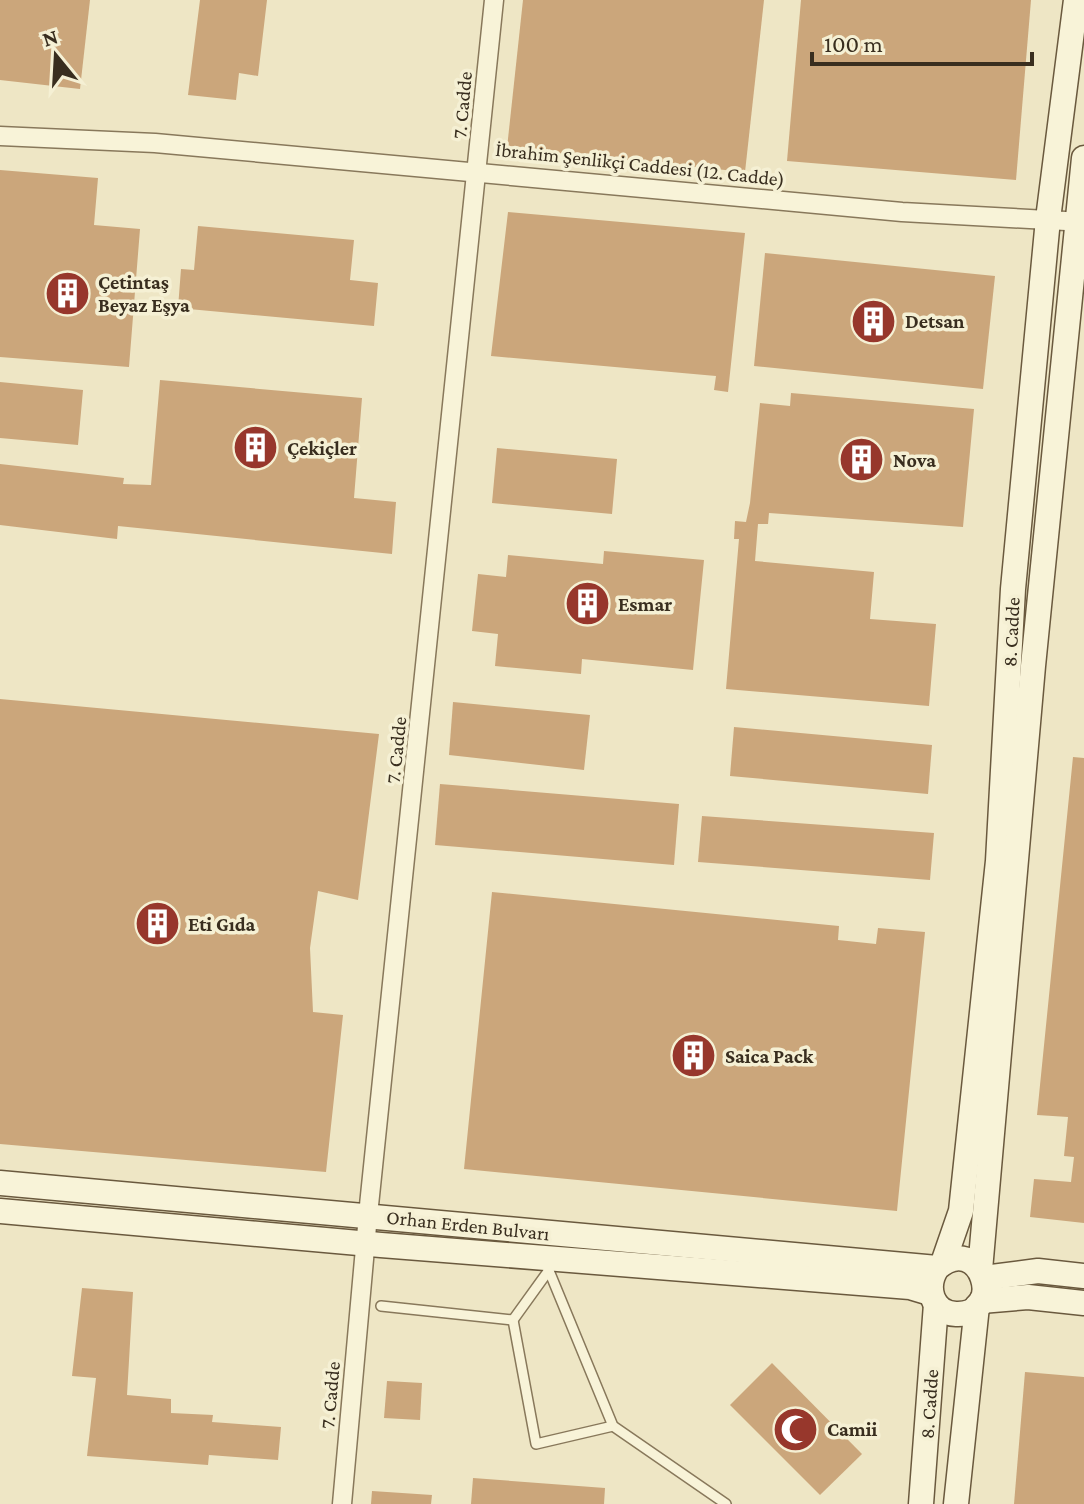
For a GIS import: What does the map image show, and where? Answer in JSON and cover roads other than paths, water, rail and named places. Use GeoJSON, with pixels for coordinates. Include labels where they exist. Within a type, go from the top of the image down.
{"type":"FeatureCollection","features":[{"type":"Feature","properties":{"kind":"street","name":"7. Cadde"},"geometry":{"type":"LineString","coordinates":[[342,1504],[368,1215],[494,0]]}},
{"type":"Feature","properties":{"kind":"street","name":"8. Cadde"},"geometry":{"type":"LineString","coordinates":[[940,1265],[961,1211],[998,861],[1013,589],[1048,219],[1076,0]]}},
{"type":"Feature","properties":{"kind":"street","name":"İbrahim Şenlikçi Caddesi (12. Cadde)"},"geometry":{"type":"LineString","coordinates":[[0,136],[155,143],[902,212],[1080,221]]}},
{"type":"Feature","properties":{"kind":"street","name":"8. Cadde"},"geometry":{"type":"LineString","coordinates":[[956,1504],[981,1289],[1033,666],[1084,158]]}},
{"type":"Feature","properties":{"kind":"street","name":"Orhan Erden Bulvarı"},"geometry":{"type":"LineString","coordinates":[[0,1183],[940,1265],[951,1259],[967,1260],[981,1289]]}},
{"type":"Feature","properties":{"kind":"street","name":"Orhan Erden Bulvarı"},"geometry":{"type":"LineString","coordinates":[[0,1211],[366,1242],[546,1264],[910,1287],[933,1298],[952,1314],[970,1311],[981,1289],[1038,1271],[1084,1276]]}},
{"type":"Feature","properties":{"kind":"street"},"geometry":{"type":"LineString","coordinates":[[933,1298],[930,1284],[940,1265]]}},
{"type":"Feature","properties":{"kind":"street","name":"Orhan Erden Bulvarı"},"geometry":{"type":"LineString","coordinates":[[981,1289],[1084,1303]]}},
{"type":"Feature","properties":{"kind":"street","name":"8. Cadde"},"geometry":{"type":"LineString","coordinates":[[921,1504],[933,1298]]}},
{"type":"Feature","properties":{"kind":"lane"},"geometry":{"type":"LineString","coordinates":[[546,1264],[513,1320],[536,1444],[613,1426]]}},
{"type":"Feature","properties":{"kind":"lane"},"geometry":{"type":"LineString","coordinates":[[546,1264],[613,1426],[726,1504]]}},
{"type":"Feature","properties":{"kind":"lane"},"geometry":{"type":"LineString","coordinates":[[381,1306],[513,1320]]}},
{"type":"Feature","properties":{"kind":"place","name":"Çetintaş Beyaz Eşya"},"geometry":{"type":"Point","coordinates":[67,293]}},
{"type":"Feature","properties":{"kind":"place","name":"Detsan"},"geometry":{"type":"Point","coordinates":[874,321]}},
{"type":"Feature","properties":{"kind":"place","name":"Çekiçler"},"geometry":{"type":"Point","coordinates":[256,448]}},
{"type":"Feature","properties":{"kind":"place","name":"Nova"},"geometry":{"type":"Point","coordinates":[862,460]}},
{"type":"Feature","properties":{"kind":"place","name":"Esmar"},"geometry":{"type":"Point","coordinates":[587,604]}},
{"type":"Feature","properties":{"kind":"place","name":"Eti Gıda"},"geometry":{"type":"Point","coordinates":[157,924]}},
{"type":"Feature","properties":{"kind":"place","name":"Saica Pack"},"geometry":{"type":"Point","coordinates":[694,1056]}},
{"type":"Feature","properties":{"kind":"place","name":"Camii"},"geometry":{"type":"Point","coordinates":[796,1429]}}]}
